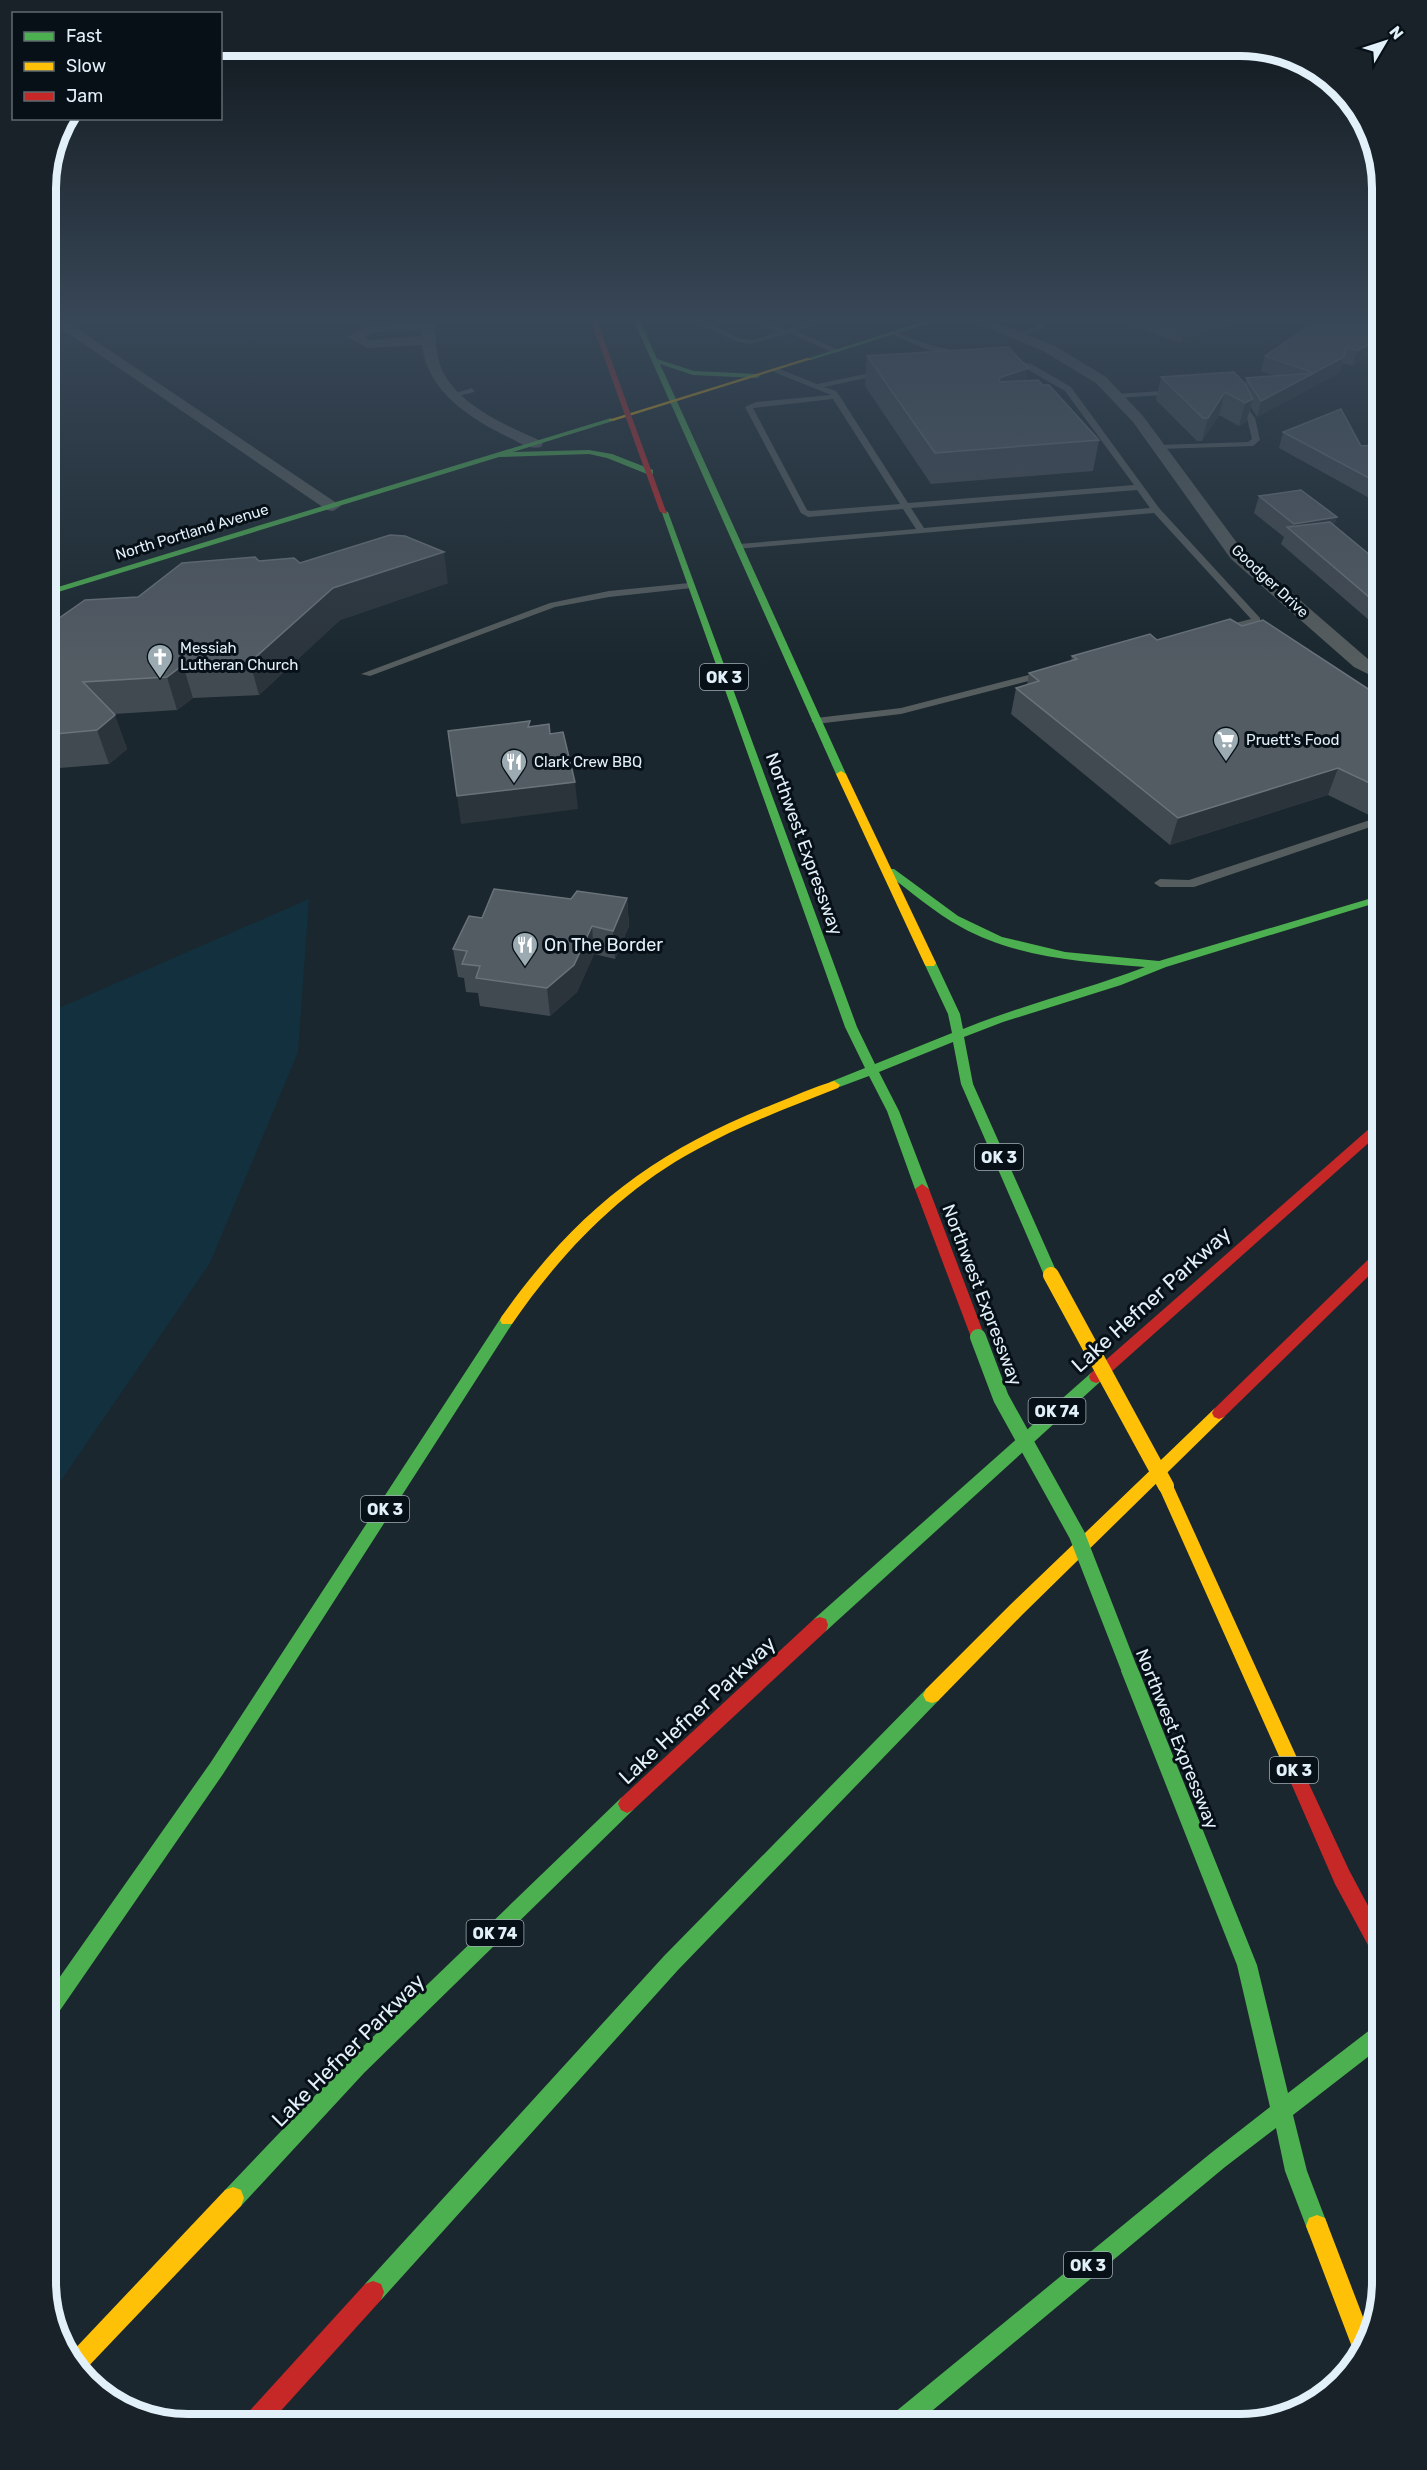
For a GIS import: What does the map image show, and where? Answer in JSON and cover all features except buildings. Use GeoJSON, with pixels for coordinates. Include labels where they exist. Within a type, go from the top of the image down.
{"type":"FeatureCollection","features":[{"type":"Feature","properties":{"kind":"main road","name":"North Portland Avenue"},"geometry":{"type":"LineString","coordinates":[[56,588],[559,436]]}},
{"type":"Feature","properties":{"kind":"main road","name":"Northwest Expressway"},"geometry":{"type":"LineString","coordinates":[[638,436],[689,586],[800,882],[851,1028],[893,1111],[1002,1398],[1077,1535],[1247,1965],[1296,2171],[1359,2337]]}},
{"type":"Feature","properties":{"kind":"main road","name":"OK 3"},"geometry":{"type":"LineString","coordinates":[[689,436],[816,722],[888,870],[954,1014],[967,1084],[1051,1275],[1166,1486],[1342,1877],[1372,1933]]}},
{"type":"Feature","properties":{"kind":"main road"},"geometry":{"type":"LineString","coordinates":[[501,455],[560,451],[589,452],[609,456],[650,472]]}},
{"type":"Feature","properties":{"kind":"main road"},"geometry":{"type":"LineString","coordinates":[[888,870],[954,919],[989,936],[1029,950],[1066,957],[1162,964]]}},
{"type":"Feature","properties":{"kind":"main road"},"geometry":{"type":"LineString","coordinates":[[871,1068],[999,1019],[1118,982],[1162,964],[1372,901]]}},
{"type":"Feature","properties":{"kind":"main road","name":"OK 3"},"geometry":{"type":"LineString","coordinates":[[56,1999],[217,1768],[512,1315],[558,1253],[614,1198],[673,1157],[754,1117],[871,1068]]}},
{"type":"Feature","properties":{"kind":"main road","name":"Lake Hefner Parkway"},"geometry":{"type":"LineString","coordinates":[[80,2359],[357,2066],[677,1756],[942,1514],[1372,1133]]}},
{"type":"Feature","properties":{"kind":"main road"},"geometry":{"type":"LineString","coordinates":[[262,2414],[680,1954],[1016,1610],[1372,1265]]}},
{"type":"Feature","properties":{"kind":"main road","name":"OK 3"},"geometry":{"type":"LineString","coordinates":[[910,2414],[1282,2108],[1372,2040]]}},
{"type":"Feature","properties":{"kind":"street"},"geometry":{"type":"LineString","coordinates":[[229,436],[333,506]]}},
{"type":"Feature","properties":{"kind":"street"},"geometry":{"type":"LineString","coordinates":[[518,436],[535,444]]}},
{"type":"Feature","properties":{"kind":"street","name":"Goodger Drive"},"geometry":{"type":"LineString","coordinates":[[1150,436],[1237,555],[1361,663],[1372,669]]}},
{"type":"Feature","properties":{"kind":"street"},"geometry":{"type":"LineString","coordinates":[[1361,663],[1372,661]]}},
{"type":"Feature","properties":{"kind":"lane"},"geometry":{"type":"LineString","coordinates":[[764,436],[804,511],[816,516],[1139,487]]}},
{"type":"Feature","properties":{"kind":"lane"},"geometry":{"type":"LineString","coordinates":[[861,436],[922,531]]}},
{"type":"Feature","properties":{"kind":"lane"},"geometry":{"type":"LineString","coordinates":[[1102,436],[1156,510],[1266,628]]}},
{"type":"Feature","properties":{"kind":"lane"},"geometry":{"type":"LineString","coordinates":[[1158,447],[1250,444],[1256,440],[1255,436]]}},
{"type":"Feature","properties":{"kind":"lane"},"geometry":{"type":"LineString","coordinates":[[739,547],[1156,510]]}},
{"type":"Feature","properties":{"kind":"lane"},"geometry":{"type":"LineString","coordinates":[[366,674],[553,605],[609,594],[689,586]]}},
{"type":"Feature","properties":{"kind":"lane"},"geometry":{"type":"LineString","coordinates":[[1205,633],[1257,620]]}},
{"type":"Feature","properties":{"kind":"lane"},"geometry":{"type":"LineString","coordinates":[[816,722],[901,711],[1058,671]]}},
{"type":"Feature","properties":{"kind":"lane"},"geometry":{"type":"LineString","coordinates":[[1160,883],[1190,884],[1372,822]]}},
{"type":"Feature","properties":{"kind":"shaded area"},"geometry":{"type":"Polygon","coordinates":[[[309,899],[298,1052],[210,1263],[56,1488],[56,1009],[309,899]]]}},
{"type":"Feature","properties":{"kind":"traffic: fast"},"geometry":{"type":"LineString","coordinates":[[56,591],[558,436]]}},
{"type":"Feature","properties":{"kind":"traffic: fast"},"geometry":{"type":"LineString","coordinates":[[689,436],[841,774]]}},
{"type":"Feature","properties":{"kind":"traffic: fast"},"geometry":{"type":"LineString","coordinates":[[501,455],[589,452],[609,456],[650,472]]}},
{"type":"Feature","properties":{"kind":"traffic: fast"},"geometry":{"type":"LineString","coordinates":[[664,512],[851,1027],[893,1111],[922,1189]]}},
{"type":"Feature","properties":{"kind":"traffic: fast"},"geometry":{"type":"LineString","coordinates":[[890,871],[954,918],[998,940],[1065,956],[1157,964]]}},
{"type":"Feature","properties":{"kind":"traffic: fast"},"geometry":{"type":"LineString","coordinates":[[834,1085],[999,1019],[1117,982],[1162,964],[1372,901]]}},
{"type":"Feature","properties":{"kind":"traffic: fast"},"geometry":{"type":"LineString","coordinates":[[930,963],[954,1014],[967,1084],[1051,1275]]}},
{"type":"Feature","properties":{"kind":"traffic: fast"},"geometry":{"type":"LineString","coordinates":[[56,1999],[217,1768],[507,1320]]}},
{"type":"Feature","properties":{"kind":"traffic: fast"},"geometry":{"type":"LineString","coordinates":[[978,1337],[1001,1398],[1077,1535],[1130,1671]]}},
{"type":"Feature","properties":{"kind":"traffic: fast"},"geometry":{"type":"LineString","coordinates":[[820,1625],[1096,1377]]}},
{"type":"Feature","properties":{"kind":"traffic: fast"},"geometry":{"type":"LineString","coordinates":[[1130,1671],[1247,1965],[1296,2171],[1317,2226]]}},
{"type":"Feature","properties":{"kind":"traffic: fast"},"geometry":{"type":"LineString","coordinates":[[373,2292],[671,1963],[932,1695]]}},
{"type":"Feature","properties":{"kind":"traffic: fast"},"geometry":{"type":"LineString","coordinates":[[233,2198],[357,2066],[627,1804]]}},
{"type":"Feature","properties":{"kind":"traffic: fast"},"geometry":{"type":"LineString","coordinates":[[910,2414],[1218,2160],[1372,2041]]}},
{"type":"Feature","properties":{"kind":"traffic: slow"},"geometry":{"type":"LineString","coordinates":[[841,774],[930,963]]}},
{"type":"Feature","properties":{"kind":"traffic: slow"},"geometry":{"type":"LineString","coordinates":[[507,1320],[542,1273],[581,1230],[647,1174],[710,1137],[834,1085]]}},
{"type":"Feature","properties":{"kind":"traffic: slow"},"geometry":{"type":"LineString","coordinates":[[1051,1275],[1166,1486]]}},
{"type":"Feature","properties":{"kind":"traffic: slow"},"geometry":{"type":"LineString","coordinates":[[932,1695],[1219,1413]]}},
{"type":"Feature","properties":{"kind":"traffic: slow"},"geometry":{"type":"LineString","coordinates":[[1166,1486],[1297,1777]]}},
{"type":"Feature","properties":{"kind":"traffic: slow"},"geometry":{"type":"LineString","coordinates":[[80,2359],[233,2198]]}},
{"type":"Feature","properties":{"kind":"traffic: slow"},"geometry":{"type":"LineString","coordinates":[[1317,2226],[1359,2337]]}},
{"type":"Feature","properties":{"kind":"traffic: jam"},"geometry":{"type":"LineString","coordinates":[[636,436],[664,512]]}},
{"type":"Feature","properties":{"kind":"traffic: jam"},"geometry":{"type":"LineString","coordinates":[[1096,1377],[1372,1133]]}},
{"type":"Feature","properties":{"kind":"traffic: jam"},"geometry":{"type":"LineString","coordinates":[[922,1189],[978,1337]]}},
{"type":"Feature","properties":{"kind":"traffic: jam"},"geometry":{"type":"LineString","coordinates":[[1219,1413],[1372,1265]]}},
{"type":"Feature","properties":{"kind":"traffic: jam"},"geometry":{"type":"LineString","coordinates":[[627,1804],[820,1625]]}},
{"type":"Feature","properties":{"kind":"traffic: jam"},"geometry":{"type":"LineString","coordinates":[[1297,1777],[1342,1877],[1372,1932]]}},
{"type":"Feature","properties":{"kind":"traffic: jam"},"geometry":{"type":"LineString","coordinates":[[262,2414],[373,2292]]}},
{"type":"Feature","properties":{"kind":"place","name":"Messiah Lutheran Church"},"geometry":{"type":"Point","coordinates":[160,680]}},
{"type":"Feature","properties":{"kind":"place","name":"Pruett's Food"},"geometry":{"type":"Point","coordinates":[1226,763]}},
{"type":"Feature","properties":{"kind":"place","name":"Clark Crew BBQ"},"geometry":{"type":"Point","coordinates":[514,785]}},
{"type":"Feature","properties":{"kind":"place","name":"On The Border"},"geometry":{"type":"Point","coordinates":[525,968]}}]}
